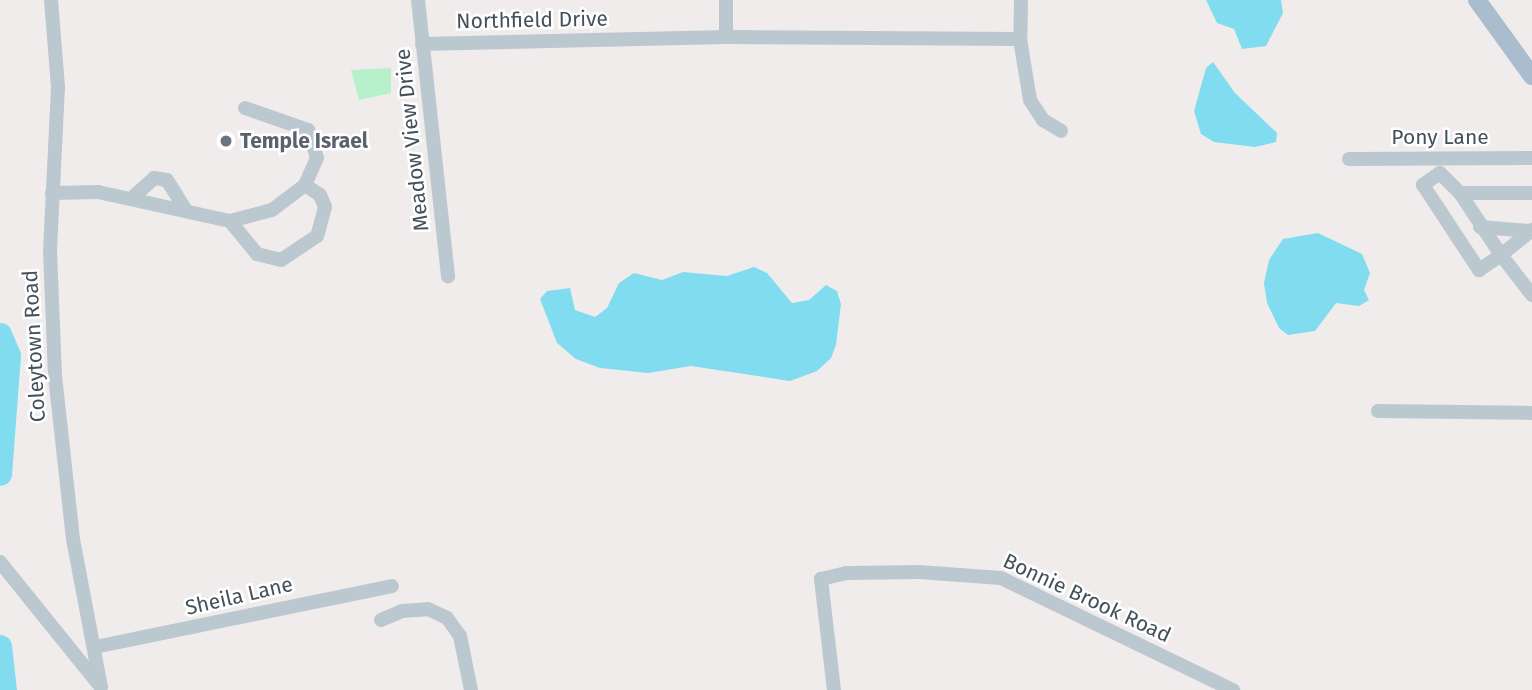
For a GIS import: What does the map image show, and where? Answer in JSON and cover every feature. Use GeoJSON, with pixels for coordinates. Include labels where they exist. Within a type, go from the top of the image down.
{"type":"FeatureCollection","features":[{"type":"Feature","properties":{"kind":"main road"},"geometry":{"type":"LineString","coordinates":[[1477,0],[1532,76]]}},
{"type":"Feature","properties":{"kind":"street","name":"Coleytown Road"},"geometry":{"type":"LineString","coordinates":[[51,0],[58,87],[50,272],[59,424],[73,540],[102,689]]}},
{"type":"Feature","properties":{"kind":"street","name":"Meadow View Drive"},"geometry":{"type":"LineString","coordinates":[[418,0],[448,276]]}},
{"type":"Feature","properties":{"kind":"street"},"geometry":{"type":"LineString","coordinates":[[726,0],[726,37]]}},
{"type":"Feature","properties":{"kind":"street"},"geometry":{"type":"LineString","coordinates":[[1021,0],[1020,39],[1030,100],[1043,120],[1061,131]]}},
{"type":"Feature","properties":{"kind":"street","name":"Northfield Drive"},"geometry":{"type":"LineString","coordinates":[[422,44],[726,37],[1020,39]]}},
{"type":"Feature","properties":{"kind":"street"},"geometry":{"type":"LineString","coordinates":[[52,193],[132,198],[230,221],[272,210],[305,185],[317,158],[308,130],[245,108]]}},
{"type":"Feature","properties":{"kind":"street","name":"Pony Lane"},"geometry":{"type":"LineString","coordinates":[[1349,159],[1532,158]]}},
{"type":"Feature","properties":{"kind":"street"},"geometry":{"type":"LineString","coordinates":[[1531,230],[1501,254],[1479,270],[1423,184],[1440,173],[1460,193],[1480,227],[1501,254],[1532,295]]}},
{"type":"Feature","properties":{"kind":"street"},"geometry":{"type":"LineString","coordinates":[[132,198],[153,178],[167,180],[186,211]]}},
{"type":"Feature","properties":{"kind":"street"},"geometry":{"type":"LineString","coordinates":[[230,221],[251,249],[264,259],[292,257],[317,236],[324,218],[320,195],[305,185]]}},
{"type":"Feature","properties":{"kind":"street"},"geometry":{"type":"LineString","coordinates":[[1460,193],[1532,193]]}},
{"type":"Feature","properties":{"kind":"street"},"geometry":{"type":"LineString","coordinates":[[1480,227],[1531,230]]}},
{"type":"Feature","properties":{"kind":"street"},"geometry":{"type":"LineString","coordinates":[[1383,411],[1532,413]]}},
{"type":"Feature","properties":{"kind":"street"},"geometry":{"type":"LineString","coordinates":[[1,563],[102,689]]}},
{"type":"Feature","properties":{"kind":"street","name":"Bonnie Brook Road"},"geometry":{"type":"LineString","coordinates":[[834,690],[819,584],[825,576],[847,573],[970,573],[1001,578],[1204,684],[1233,690]]}},
{"type":"Feature","properties":{"kind":"street","name":"Sheila Lane"},"geometry":{"type":"LineString","coordinates":[[95,647],[392,586]]}},
{"type":"Feature","properties":{"kind":"street"},"geometry":{"type":"LineString","coordinates":[[381,620],[402,611],[428,609],[447,618],[460,636],[471,690]]}},
{"type":"Feature","properties":{"kind":"green space"},"geometry":{"type":"Polygon","coordinates":[[[391,68],[391,93],[359,100],[351,70],[391,68]]]}},
{"type":"Feature","properties":{"kind":"water"},"geometry":{"type":"Polygon","coordinates":[[[1206,0],[1281,0],[1283,13],[1266,46],[1242,49],[1234,29],[1217,23],[1206,0]]]}},
{"type":"Feature","properties":{"kind":"water"},"geometry":{"type":"Polygon","coordinates":[[[1213,62],[1235,93],[1277,133],[1276,142],[1255,147],[1214,142],[1201,134],[1194,111],[1206,68],[1213,62]]]}},
{"type":"Feature","properties":{"kind":"water"},"geometry":{"type":"Polygon","coordinates":[[[1318,233],[1362,254],[1370,273],[1364,290],[1369,300],[1359,306],[1336,303],[1315,331],[1288,335],[1279,328],[1267,303],[1264,283],[1269,260],[1283,239],[1318,233]]]}},
{"type":"Feature","properties":{"kind":"water"},"geometry":{"type":"Polygon","coordinates":[[[754,267],[767,273],[792,303],[809,300],[826,285],[837,291],[841,304],[836,345],[831,358],[817,371],[790,381],[691,366],[648,373],[600,368],[576,359],[557,343],[540,299],[547,291],[570,288],[575,310],[595,317],[607,308],[619,283],[634,273],[662,280],[683,272],[727,276],[754,267]]]}},
{"type":"Feature","properties":{"kind":"waterway"},"geometry":{"type":"LineString","coordinates":[[0,334],[9,355],[0,474]]}},
{"type":"Feature","properties":{"kind":"waterway"},"geometry":{"type":"LineString","coordinates":[[0,646],[5,690]]}},
{"type":"Feature","properties":{"kind":"place","name":"Temple Israel"},"geometry":{"type":"Point","coordinates":[226,141]}}]}
